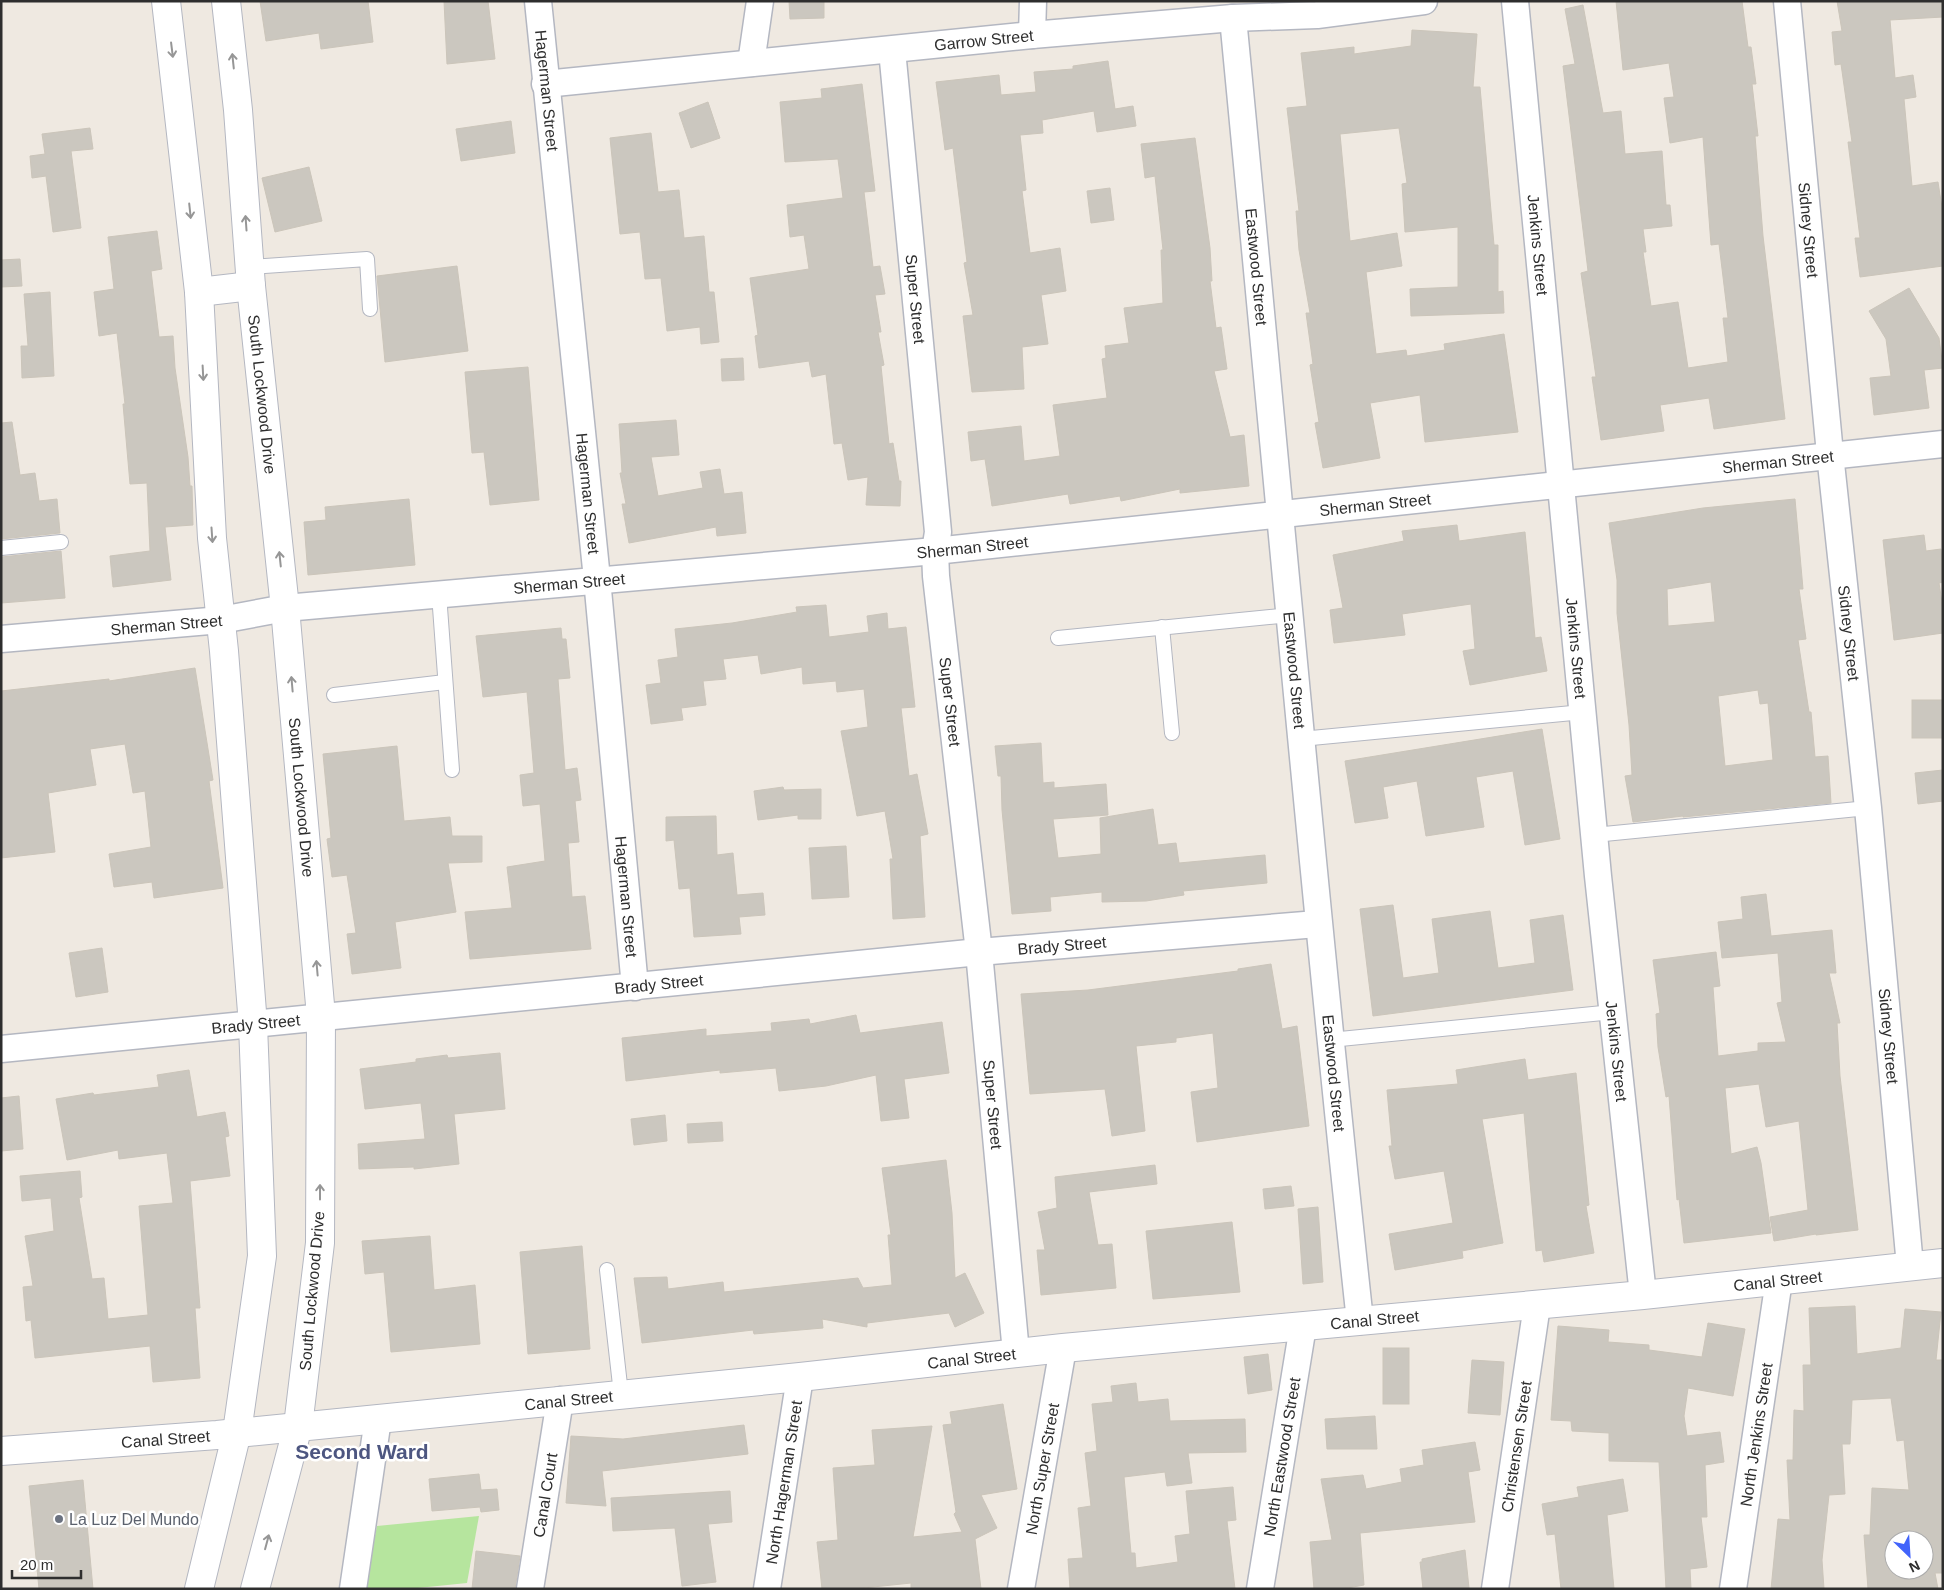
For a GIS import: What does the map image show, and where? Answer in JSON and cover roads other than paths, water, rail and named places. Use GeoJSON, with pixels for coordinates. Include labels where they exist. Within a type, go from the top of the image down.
{"type":"FeatureCollection","features":[{"type":"Feature","properties":{"kind":"main road"},"geometry":{"type":"LineString","coordinates":[[166,1],[198,292],[212,538],[221,620],[254,1025],[262,1256],[236,1432],[199,1589]]}},
{"type":"Feature","properties":{"kind":"main road","name":"South Lockwood Drive"},"geometry":{"type":"LineString","coordinates":[[226,1],[238,110],[250,276],[285,608],[321,1016],[320,1243],[298,1426],[255,1589]]}},
{"type":"Feature","properties":{"kind":"main road"},"geometry":{"type":"LineString","coordinates":[[198,292],[250,276]]}},
{"type":"Feature","properties":{"kind":"main road","name":"Canal Street"},"geometry":{"type":"LineString","coordinates":[[1,1451],[378,1419],[800,1377],[1063,1348],[1642,1296],[1943,1263]]}},
{"type":"Feature","properties":{"kind":"street","name":"Hagerman Street"},"geometry":{"type":"LineString","coordinates":[[538,1],[545,84],[569,293],[635,987]]}},
{"type":"Feature","properties":{"kind":"street"},"geometry":{"type":"LineString","coordinates":[[751,63],[760,1]]}},
{"type":"Feature","properties":{"kind":"street"},"geometry":{"type":"LineString","coordinates":[[1032,35],[1033,1]]}},
{"type":"Feature","properties":{"kind":"street","name":"Garrow Street"},"geometry":{"type":"LineString","coordinates":[[545,84],[1032,35],[1234,18],[1318,8],[1424,1]]}},
{"type":"Feature","properties":{"kind":"street","name":"Jenkins Street"},"geometry":{"type":"LineString","coordinates":[[1516,1],[1594,835],[1642,1296]]}},
{"type":"Feature","properties":{"kind":"street","name":"Sidney Street"},"geometry":{"type":"LineString","coordinates":[[1787,1],[1830,454],[1868,808],[1910,1266]]}},
{"type":"Feature","properties":{"kind":"street","name":"Eastwood Street"},"geometry":{"type":"LineString","coordinates":[[1234,18],[1318,924],[1360,1321]]}},
{"type":"Feature","properties":{"kind":"street","name":"Super Street"},"geometry":{"type":"LineString","coordinates":[[892,50],[938,532],[935,550],[978,952],[1016,1353]]}},
{"type":"Feature","properties":{"kind":"street","name":"Sherman Street"},"geometry":{"type":"LineString","coordinates":[[1,639],[221,620],[285,608],[935,550],[1561,482],[1943,444]]}},
{"type":"Feature","properties":{"kind":"street","name":"Brady Street"},"geometry":{"type":"LineString","coordinates":[[1,1049],[978,952],[1318,924]]}},
{"type":"Feature","properties":{"kind":"street","name":"North Jenkins Street"},"geometry":{"type":"LineString","coordinates":[[1733,1589],[1779,1280]]}},
{"type":"Feature","properties":{"kind":"street","name":"Christensen Street"},"geometry":{"type":"LineString","coordinates":[[1495,1589],[1537,1305]]}},
{"type":"Feature","properties":{"kind":"street","name":"North Eastwood Street"},"geometry":{"type":"LineString","coordinates":[[1260,1589],[1303,1326]]}},
{"type":"Feature","properties":{"kind":"street","name":"North Super Street"},"geometry":{"type":"LineString","coordinates":[[1020,1589],[1063,1348]]}},
{"type":"Feature","properties":{"kind":"street","name":"North Hagerman Street"},"geometry":{"type":"LineString","coordinates":[[767,1589],[800,1377]]}},
{"type":"Feature","properties":{"kind":"street","name":"Canal Court"},"geometry":{"type":"LineString","coordinates":[[530,1589],[560,1400]]}},
{"type":"Feature","properties":{"kind":"street"},"geometry":{"type":"LineString","coordinates":[[353,1589],[378,1419]]}},
{"type":"Feature","properties":{"kind":"lane"},"geometry":{"type":"LineString","coordinates":[[250,276],[367,259],[370,309]]}},
{"type":"Feature","properties":{"kind":"lane"},"geometry":{"type":"LineString","coordinates":[[1,548],[60,542]]}},
{"type":"Feature","properties":{"kind":"lane"},"geometry":{"type":"LineString","coordinates":[[439,594],[452,770]]}},
{"type":"Feature","properties":{"kind":"lane"},"geometry":{"type":"LineString","coordinates":[[1058,638],[1290,615]]}},
{"type":"Feature","properties":{"kind":"lane"},"geometry":{"type":"LineString","coordinates":[[1162,627],[1172,733]]}},
{"type":"Feature","properties":{"kind":"lane"},"geometry":{"type":"LineString","coordinates":[[334,696],[445,682]]}},
{"type":"Feature","properties":{"kind":"lane"},"geometry":{"type":"LineString","coordinates":[[1301,739],[1583,712]]}},
{"type":"Feature","properties":{"kind":"lane"},"geometry":{"type":"LineString","coordinates":[[1594,835],[1868,808]]}},
{"type":"Feature","properties":{"kind":"lane"},"geometry":{"type":"LineString","coordinates":[[1330,1040],[1613,1012]]}},
{"type":"Feature","properties":{"kind":"lane"},"geometry":{"type":"LineString","coordinates":[[607,1270],[621,1394]]}},
{"type":"Feature","properties":{"kind":"place","name":"La Luz Del Mundo"},"geometry":{"type":"Point","coordinates":[59,1519]}},
{"type":"Feature","properties":{"kind":"district","name":"Second Ward"},"geometry":{"type":"Point","coordinates":[362,1451]}}]}
